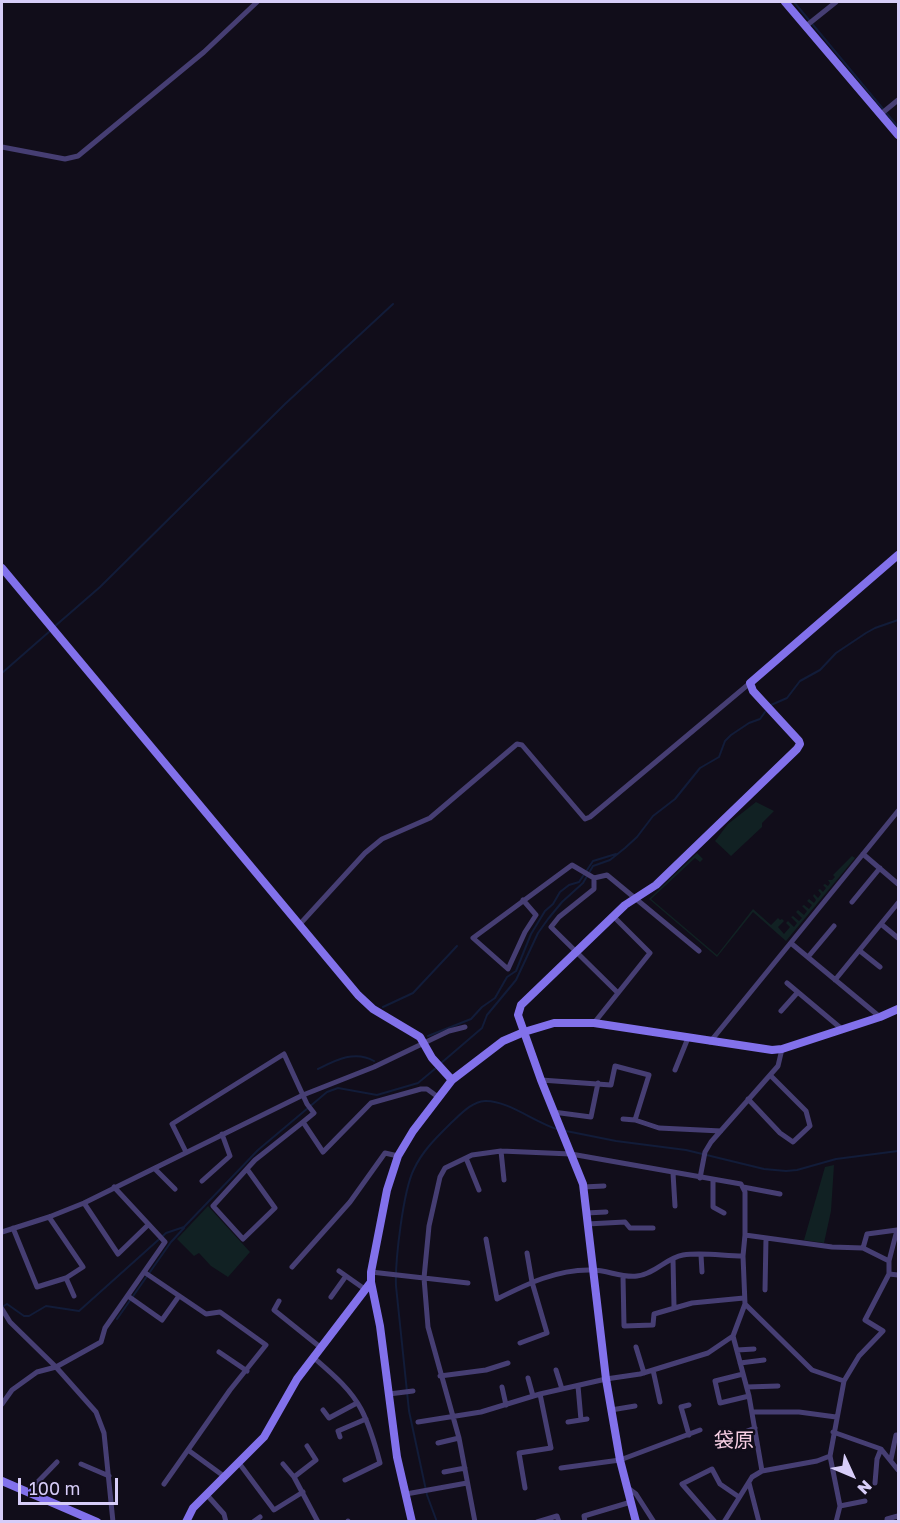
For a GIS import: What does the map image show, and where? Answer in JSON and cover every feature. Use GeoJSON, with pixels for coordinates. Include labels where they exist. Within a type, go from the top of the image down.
{"type":"FeatureCollection","features":[{"type":"Feature","properties":{"kind":"street"},"geometry":{"type":"LineString","coordinates":[[2,147],[65,159],[78,156],[204,52],[256,2]]}},
{"type":"Feature","properties":{"kind":"street"},"geometry":{"type":"LineString","coordinates":[[786,2],[810,24],[884,112],[898,135]]}},
{"type":"Feature","properties":{"kind":"street"},"geometry":{"type":"LineString","coordinates":[[810,24],[836,2]]}},
{"type":"Feature","properties":{"kind":"street"},"geometry":{"type":"LineString","coordinates":[[884,112],[898,100]]}},
{"type":"Feature","properties":{"kind":"street"},"geometry":{"type":"LineString","coordinates":[[300,924],[382,839],[430,818],[517,744],[522,745],[585,819],[590,817],[898,555]]}},
{"type":"Feature","properties":{"kind":"street"},"geometry":{"type":"LineString","coordinates":[[2,568],[358,995],[373,1009],[415,1033],[424,1043],[432,1058],[452,1080]]}},
{"type":"Feature","properties":{"kind":"street"},"geometry":{"type":"LineString","coordinates":[[636,1521],[620,1460],[606,1379],[583,1187],[518,1015],[521,1005],[613,916],[656,885],[799,746],[799,741],[753,691],[750,683]]}},
{"type":"Feature","properties":{"kind":"street"},"geometry":{"type":"LineString","coordinates":[[710,1042],[898,811]]}},
{"type":"Feature","properties":{"kind":"street"},"geometry":{"type":"LineString","coordinates":[[863,854],[898,884]]}},
{"type":"Feature","properties":{"kind":"street"},"geometry":{"type":"LineString","coordinates":[[523,900],[536,915],[525,932],[508,969],[473,938],[523,900],[572,865],[593,878],[607,875],[699,951]]}},
{"type":"Feature","properties":{"kind":"street"},"geometry":{"type":"LineString","coordinates":[[852,902],[880,868]]}},
{"type":"Feature","properties":{"kind":"street"},"geometry":{"type":"LineString","coordinates":[[593,878],[594,889],[587,897],[559,917],[551,927],[618,993]]}},
{"type":"Feature","properties":{"kind":"street"},"geometry":{"type":"LineString","coordinates":[[835,980],[898,903]]}},
{"type":"Feature","properties":{"kind":"street"},"geometry":{"type":"LineString","coordinates":[[594,1023],[650,953],[613,916]]}},
{"type":"Feature","properties":{"kind":"street"},"geometry":{"type":"LineString","coordinates":[[881,924],[898,938]]}},
{"type":"Feature","properties":{"kind":"street"},"geometry":{"type":"LineString","coordinates":[[808,957],[834,926]]}},
{"type":"Feature","properties":{"kind":"street"},"geometry":{"type":"LineString","coordinates":[[792,944],[880,1017]]}},
{"type":"Feature","properties":{"kind":"street"},"geometry":{"type":"LineString","coordinates":[[860,951],[880,968]]}},
{"type":"Feature","properties":{"kind":"street"},"geometry":{"type":"LineString","coordinates":[[787,983],[843,1029]]}},
{"type":"Feature","properties":{"kind":"street"},"geometry":{"type":"LineString","coordinates":[[781,1011],[798,992]]}},
{"type":"Feature","properties":{"kind":"street"},"geometry":{"type":"LineString","coordinates":[[412,1521],[397,1457],[371,1272],[387,1190],[398,1156],[438,1096],[452,1080],[503,1041],[554,1023],[594,1023],[772,1050],[782,1049],[898,1009]]}},
{"type":"Feature","properties":{"kind":"street"},"geometry":{"type":"LineString","coordinates":[[2,1232],[50,1217],[84,1203],[303,1095],[374,1067],[449,1030],[465,1027]]}},
{"type":"Feature","properties":{"kind":"street"},"geometry":{"type":"LineString","coordinates":[[675,1070],[688,1038]]}},
{"type":"Feature","properties":{"kind":"street"},"geometry":{"type":"LineString","coordinates":[[700,1178],[705,1152],[778,1066],[782,1049]]}},
{"type":"Feature","properties":{"kind":"street"},"geometry":{"type":"LineString","coordinates":[[186,1152],[171,1124],[284,1054],[309,1107],[315,1113],[278,1140],[247,1169],[213,1206],[243,1239],[275,1208],[247,1169]]}},
{"type":"Feature","properties":{"kind":"street"},"geometry":{"type":"LineString","coordinates":[[541,1080],[611,1085],[615,1066],[649,1075],[635,1120]]}},
{"type":"Feature","properties":{"kind":"street"},"geometry":{"type":"LineString","coordinates":[[748,1099],[780,1133],[793,1142],[810,1126],[806,1112],[770,1075]]}},
{"type":"Feature","properties":{"kind":"street"},"geometry":{"type":"LineString","coordinates":[[553,1112],[591,1117],[598,1083]]}},
{"type":"Feature","properties":{"kind":"street"},"geometry":{"type":"LineString","coordinates":[[303,1122],[323,1152],[371,1103],[421,1089],[427,1089],[438,1096]]}},
{"type":"Feature","properties":{"kind":"street"},"geometry":{"type":"LineString","coordinates":[[623,1119],[635,1120],[659,1128],[721,1131]]}},
{"type":"Feature","properties":{"kind":"street"},"geometry":{"type":"LineString","coordinates":[[202,1181],[230,1156],[222,1134]]}},
{"type":"Feature","properties":{"kind":"street"},"geometry":{"type":"LineString","coordinates":[[501,1151],[504,1180]]}},
{"type":"Feature","properties":{"kind":"street"},"geometry":{"type":"LineString","coordinates":[[475,1521],[459,1438],[428,1327],[424,1278],[429,1226],[440,1177],[445,1168],[472,1155],[501,1151],[571,1154],[741,1184],[743,1187],[780,1194]]}},
{"type":"Feature","properties":{"kind":"street"},"geometry":{"type":"LineString","coordinates":[[292,1267],[350,1202],[385,1154],[398,1156]]}},
{"type":"Feature","properties":{"kind":"street"},"geometry":{"type":"LineString","coordinates":[[466,1158],[479,1190]]}},
{"type":"Feature","properties":{"kind":"street"},"geometry":{"type":"LineString","coordinates":[[155,1168],[175,1189]]}},
{"type":"Feature","properties":{"kind":"street"},"geometry":{"type":"LineString","coordinates":[[673,1173],[675,1206]]}},
{"type":"Feature","properties":{"kind":"street"},"geometry":{"type":"LineString","coordinates":[[713,1180],[713,1207],[724,1214]]}},
{"type":"Feature","properties":{"kind":"street"},"geometry":{"type":"LineString","coordinates":[[583,1187],[604,1186]]}},
{"type":"Feature","properties":{"kind":"street"},"geometry":{"type":"LineString","coordinates":[[2,1404],[4,1396],[37,1372],[56,1367],[100,1342],[105,1328],[147,1274],[165,1242],[114,1187]]}},
{"type":"Feature","properties":{"kind":"street"},"geometry":{"type":"LineString","coordinates":[[743,1187],[745,1192],[744,1301],[733,1336],[753,1412],[762,1471]]}},
{"type":"Feature","properties":{"kind":"street"},"geometry":{"type":"LineString","coordinates":[[84,1203],[118,1254],[148,1225]]}},
{"type":"Feature","properties":{"kind":"street"},"geometry":{"type":"LineString","coordinates":[[586,1213],[606,1212]]}},
{"type":"Feature","properties":{"kind":"street"},"geometry":{"type":"LineString","coordinates":[[13,1228],[37,1287],[66,1278],[83,1267],[50,1217]]}},
{"type":"Feature","properties":{"kind":"street"},"geometry":{"type":"LineString","coordinates":[[587,1224],[625,1222],[630,1227],[653,1228]]}},
{"type":"Feature","properties":{"kind":"street"},"geometry":{"type":"LineString","coordinates":[[836,1521],[840,1506],[830,1456],[843,1381],[859,1356],[883,1331],[865,1320],[889,1274],[889,1261],[898,1230],[867,1234],[863,1248]]}},
{"type":"Feature","properties":{"kind":"street"},"geometry":{"type":"LineString","coordinates":[[745,1235],[832,1247],[863,1248],[889,1261]]}},
{"type":"Feature","properties":{"kind":"street"},"geometry":{"type":"LineString","coordinates":[[765,1290],[766,1238]]}},
{"type":"Feature","properties":{"kind":"street"},"geometry":{"type":"LineString","coordinates":[[486,1239],[497,1299],[545,1276],[593,1270],[623,1276],[649,1273],[683,1255],[743,1256]]}},
{"type":"Feature","properties":{"kind":"street"},"geometry":{"type":"LineString","coordinates":[[520,1343],[547,1334],[532,1282],[527,1253]]}},
{"type":"Feature","properties":{"kind":"street"},"geometry":{"type":"LineString","coordinates":[[701,1255],[702,1272]]}},
{"type":"Feature","properties":{"kind":"street"},"geometry":{"type":"LineString","coordinates":[[673,1259],[674,1306]]}},
{"type":"Feature","properties":{"kind":"street"},"geometry":{"type":"LineString","coordinates":[[339,1271],[366,1290]]}},
{"type":"Feature","properties":{"kind":"street"},"geometry":{"type":"LineString","coordinates":[[371,1272],[468,1283]]}},
{"type":"Feature","properties":{"kind":"street"},"geometry":{"type":"LineString","coordinates":[[147,1274],[206,1314],[220,1312],[266,1345],[230,1390],[164,1484]]}},
{"type":"Feature","properties":{"kind":"street"},"geometry":{"type":"LineString","coordinates":[[889,1274],[898,1275]]}},
{"type":"Feature","properties":{"kind":"street"},"geometry":{"type":"LineString","coordinates":[[331,1296],[346,1276]]}},
{"type":"Feature","properties":{"kind":"street"},"geometry":{"type":"LineString","coordinates":[[623,1276],[624,1326],[653,1325],[654,1314],[674,1306],[744,1301],[797,1358],[812,1370],[843,1381]]}},
{"type":"Feature","properties":{"kind":"street"},"geometry":{"type":"LineString","coordinates":[[66,1278],[74,1296]]}},
{"type":"Feature","properties":{"kind":"street"},"geometry":{"type":"LineString","coordinates":[[186,1521],[193,1508],[264,1437],[297,1379],[371,1282]]}},
{"type":"Feature","properties":{"kind":"street"},"geometry":{"type":"LineString","coordinates":[[130,1298],[162,1320],[179,1296]]}},
{"type":"Feature","properties":{"kind":"street"},"geometry":{"type":"LineString","coordinates":[[279,1301],[274,1310],[320,1347]]}},
{"type":"Feature","properties":{"kind":"street"},"geometry":{"type":"LineString","coordinates":[[2,1308],[10,1322],[56,1367],[96,1412],[104,1434],[113,1521]]}},
{"type":"Feature","properties":{"kind":"street"},"geometry":{"type":"LineString","coordinates":[[418,1422],[453,1418],[540,1394],[644,1373],[708,1353],[733,1336]]}},
{"type":"Feature","properties":{"kind":"street"},"geometry":{"type":"LineString","coordinates":[[636,1347],[644,1373]]}},
{"type":"Feature","properties":{"kind":"street"},"geometry":{"type":"LineString","coordinates":[[737,1350],[754,1348]]}},
{"type":"Feature","properties":{"kind":"street"},"geometry":{"type":"LineString","coordinates":[[219,1352],[247,1371]]}},
{"type":"Feature","properties":{"kind":"street"},"geometry":{"type":"LineString","coordinates":[[313,1356],[337,1378],[357,1403],[366,1419],[380,1463],[345,1480]]}},
{"type":"Feature","properties":{"kind":"street"},"geometry":{"type":"LineString","coordinates":[[740,1363],[764,1360]]}},
{"type":"Feature","properties":{"kind":"street"},"geometry":{"type":"LineString","coordinates":[[440,1376],[486,1370],[508,1363]]}},
{"type":"Feature","properties":{"kind":"street"},"geometry":{"type":"LineString","coordinates":[[556,1370],[562,1389]]}},
{"type":"Feature","properties":{"kind":"street"},"geometry":{"type":"LineString","coordinates":[[653,1370],[660,1402]]}},
{"type":"Feature","properties":{"kind":"street"},"geometry":{"type":"LineString","coordinates":[[743,1374],[715,1381],[720,1403],[749,1396]]}},
{"type":"Feature","properties":{"kind":"street"},"geometry":{"type":"LineString","coordinates":[[528,1378],[533,1396]]}},
{"type":"Feature","properties":{"kind":"street"},"geometry":{"type":"LineString","coordinates":[[568,1422],[584,1420],[578,1386]]}},
{"type":"Feature","properties":{"kind":"street"},"geometry":{"type":"LineString","coordinates":[[747,1387],[778,1386]]}},
{"type":"Feature","properties":{"kind":"street"},"geometry":{"type":"LineString","coordinates":[[502,1387],[506,1405]]}},
{"type":"Feature","properties":{"kind":"street"},"geometry":{"type":"LineString","coordinates":[[389,1394],[413,1391]]}},
{"type":"Feature","properties":{"kind":"street"},"geometry":{"type":"LineString","coordinates":[[525,1488],[519,1453],[551,1448],[540,1394]]}},
{"type":"Feature","properties":{"kind":"street"},"geometry":{"type":"LineString","coordinates":[[323,1410],[329,1418],[357,1403]]}},
{"type":"Feature","properties":{"kind":"street"},"geometry":{"type":"LineString","coordinates":[[689,1435],[681,1407],[690,1405]]}},
{"type":"Feature","properties":{"kind":"street"},"geometry":{"type":"LineString","coordinates":[[611,1410],[635,1406]]}},
{"type":"Feature","properties":{"kind":"street"},"geometry":{"type":"LineString","coordinates":[[753,1412],[799,1412],[836,1417]]}},
{"type":"Feature","properties":{"kind":"street"},"geometry":{"type":"LineString","coordinates":[[340,1437],[338,1431],[366,1419]]}},
{"type":"Feature","properties":{"kind":"street"},"geometry":{"type":"LineString","coordinates":[[724,1440],[755,1428]]}},
{"type":"Feature","properties":{"kind":"street"},"geometry":{"type":"LineString","coordinates":[[561,1468],[620,1460],[700,1430]]}},
{"type":"Feature","properties":{"kind":"street"},"geometry":{"type":"LineString","coordinates":[[833,1432],[881,1449],[898,1470]]}},
{"type":"Feature","properties":{"kind":"street"},"geometry":{"type":"LineString","coordinates":[[891,1459],[896,1435],[898,1435]]}},
{"type":"Feature","properties":{"kind":"street"},"geometry":{"type":"LineString","coordinates":[[438,1443],[459,1438]]}},
{"type":"Feature","properties":{"kind":"street"},"geometry":{"type":"LineString","coordinates":[[294,1477],[316,1460],[307,1446]]}},
{"type":"Feature","properties":{"kind":"street"},"geometry":{"type":"LineString","coordinates":[[875,1484],[877,1459],[881,1449]]}},
{"type":"Feature","properties":{"kind":"street"},"geometry":{"type":"LineString","coordinates":[[188,1450],[225,1476]]}},
{"type":"Feature","properties":{"kind":"street"},"geometry":{"type":"LineString","coordinates":[[724,1521],[752,1477],[762,1471],[817,1461],[830,1456]]}},
{"type":"Feature","properties":{"kind":"street"},"geometry":{"type":"LineString","coordinates":[[28,1492],[57,1462]]}},
{"type":"Feature","properties":{"kind":"street"},"geometry":{"type":"LineString","coordinates":[[239,1463],[274,1510],[303,1492]]}},
{"type":"Feature","properties":{"kind":"street"},"geometry":{"type":"LineString","coordinates":[[81,1464],[109,1476]]}},
{"type":"Feature","properties":{"kind":"street"},"geometry":{"type":"LineString","coordinates":[[283,1464],[294,1477],[318,1521]]}},
{"type":"Feature","properties":{"kind":"street"},"geometry":{"type":"LineString","coordinates":[[444,1472],[465,1468]]}},
{"type":"Feature","properties":{"kind":"street"},"geometry":{"type":"LineString","coordinates":[[715,1521],[682,1484],[712,1469],[720,1484],[739,1497]]}},
{"type":"Feature","properties":{"kind":"street"},"geometry":{"type":"LineString","coordinates":[[2,1481],[97,1521]]}},
{"type":"Feature","properties":{"kind":"street"},"geometry":{"type":"LineString","coordinates":[[406,1494],[467,1483]]}},
{"type":"Feature","properties":{"kind":"street"},"geometry":{"type":"LineString","coordinates":[[749,1483],[759,1521]]}},
{"type":"Feature","properties":{"kind":"street"},"geometry":{"type":"LineString","coordinates":[[628,1488],[636,1494],[654,1521]]}},
{"type":"Feature","properties":{"kind":"street"},"geometry":{"type":"LineString","coordinates":[[207,1495],[224,1514],[226,1521]]}},
{"type":"Feature","properties":{"kind":"street"},"geometry":{"type":"LineString","coordinates":[[840,1506],[865,1501]]}},
{"type":"Feature","properties":{"kind":"street"},"geometry":{"type":"LineString","coordinates":[[584,1516],[631,1502]]}},
{"type":"Feature","properties":{"kind":"street"},"geometry":{"type":"LineString","coordinates":[[537,1521],[557,1516],[559,1521]]}},
{"type":"Feature","properties":{"kind":"street"},"geometry":{"type":"LineString","coordinates":[[887,1521],[887,1519],[898,1516]]}},
{"type":"Feature","properties":{"kind":"street"},"geometry":{"type":"LineString","coordinates":[[253,1521],[260,1517]]}},
{"type":"Feature","properties":{"kind":"shaded area"},"geometry":{"type":"Polygon","coordinates":[[[756,802],[774,811],[762,823],[762,827],[731,856],[715,841],[728,824],[756,802]]]}},
{"type":"Feature","properties":{"kind":"shaded area"},"geometry":{"type":"Polygon","coordinates":[[[697,853],[703,859],[700,862],[695,858],[651,899],[717,955],[753,909],[771,925],[778,918],[782,919],[784,921],[778,927],[784,934],[790,927],[786,923],[788,921],[794,927],[797,923],[791,917],[799,921],[802,918],[796,912],[798,910],[804,915],[807,911],[802,906],[809,909],[812,905],[807,901],[809,899],[814,903],[816,900],[814,894],[818,898],[821,894],[818,890],[823,892],[826,888],[823,885],[828,886],[830,883],[828,880],[835,877],[833,875],[852,856],[855,858],[786,941],[753,912],[717,957],[649,899],[697,853]]]}},
{"type":"Feature","properties":{"kind":"shaded area"},"geometry":{"type":"Polygon","coordinates":[[[834,1165],[831,1211],[824,1243],[804,1240],[825,1167],[834,1165]]]}},
{"type":"Feature","properties":{"kind":"shaded area"},"geometry":{"type":"Polygon","coordinates":[[[208,1206],[250,1252],[228,1277],[211,1266],[199,1253],[194,1256],[177,1239],[208,1206]]]}},
{"type":"Feature","properties":{"kind":"waterway"},"geometry":{"type":"LineString","coordinates":[[794,2],[898,127]]}},
{"type":"Feature","properties":{"kind":"waterway"},"geometry":{"type":"LineString","coordinates":[[54,627],[100,587],[285,404],[393,304]]}},
{"type":"Feature","properties":{"kind":"waterway"},"geometry":{"type":"LineString","coordinates":[[771,705],[787,698],[800,681],[820,670],[836,653],[875,628],[898,620]]}},
{"type":"Feature","properties":{"kind":"waterway"},"geometry":{"type":"LineString","coordinates":[[2,673],[50,631]]}},
{"type":"Feature","properties":{"kind":"waterway"},"geometry":{"type":"LineString","coordinates":[[440,1064],[482,1028],[487,1015],[516,980],[538,933],[562,902],[583,883],[593,866],[610,860],[625,848],[653,816],[675,799],[700,768],[719,757],[725,741],[731,735],[749,723],[760,719],[765,712]]}},
{"type":"Feature","properties":{"kind":"waterway"},"geometry":{"type":"LineString","coordinates":[[428,1036],[471,1019],[495,998],[507,977],[516,971],[531,934],[560,892],[569,885],[579,882],[593,861],[616,854]]}},
{"type":"Feature","properties":{"kind":"waterway"},"geometry":{"type":"LineString","coordinates":[[383,1007],[413,993],[457,946]]}},
{"type":"Feature","properties":{"kind":"waterway"},"geometry":{"type":"LineString","coordinates":[[318,1069],[346,1057],[360,1056],[374,1061]]}},
{"type":"Feature","properties":{"kind":"waterway"},"geometry":{"type":"LineString","coordinates":[[2,1307],[7,1304],[24,1316],[29,1316],[46,1306],[79,1311],[166,1233],[184,1227],[258,1150],[327,1092],[338,1088],[377,1095],[418,1083],[436,1068]]}},
{"type":"Feature","properties":{"kind":"waterway"},"geometry":{"type":"LineString","coordinates":[[437,1522],[427,1495],[409,1411],[396,1286],[400,1226],[410,1179],[426,1150],[462,1112],[480,1102],[503,1104],[557,1129]]}},
{"type":"Feature","properties":{"kind":"waterway"},"geometry":{"type":"LineString","coordinates":[[566,1131],[616,1141],[686,1150],[764,1169],[786,1171],[836,1159],[898,1151]]}},
{"type":"Feature","properties":{"kind":"waterway"},"geometry":{"type":"LineString","coordinates":[[117,1319],[171,1242],[184,1228]]}},
{"type":"Feature","properties":{"kind":"district","name":"袋原"},"geometry":{"type":"Point","coordinates":[734,1441]}}]}
